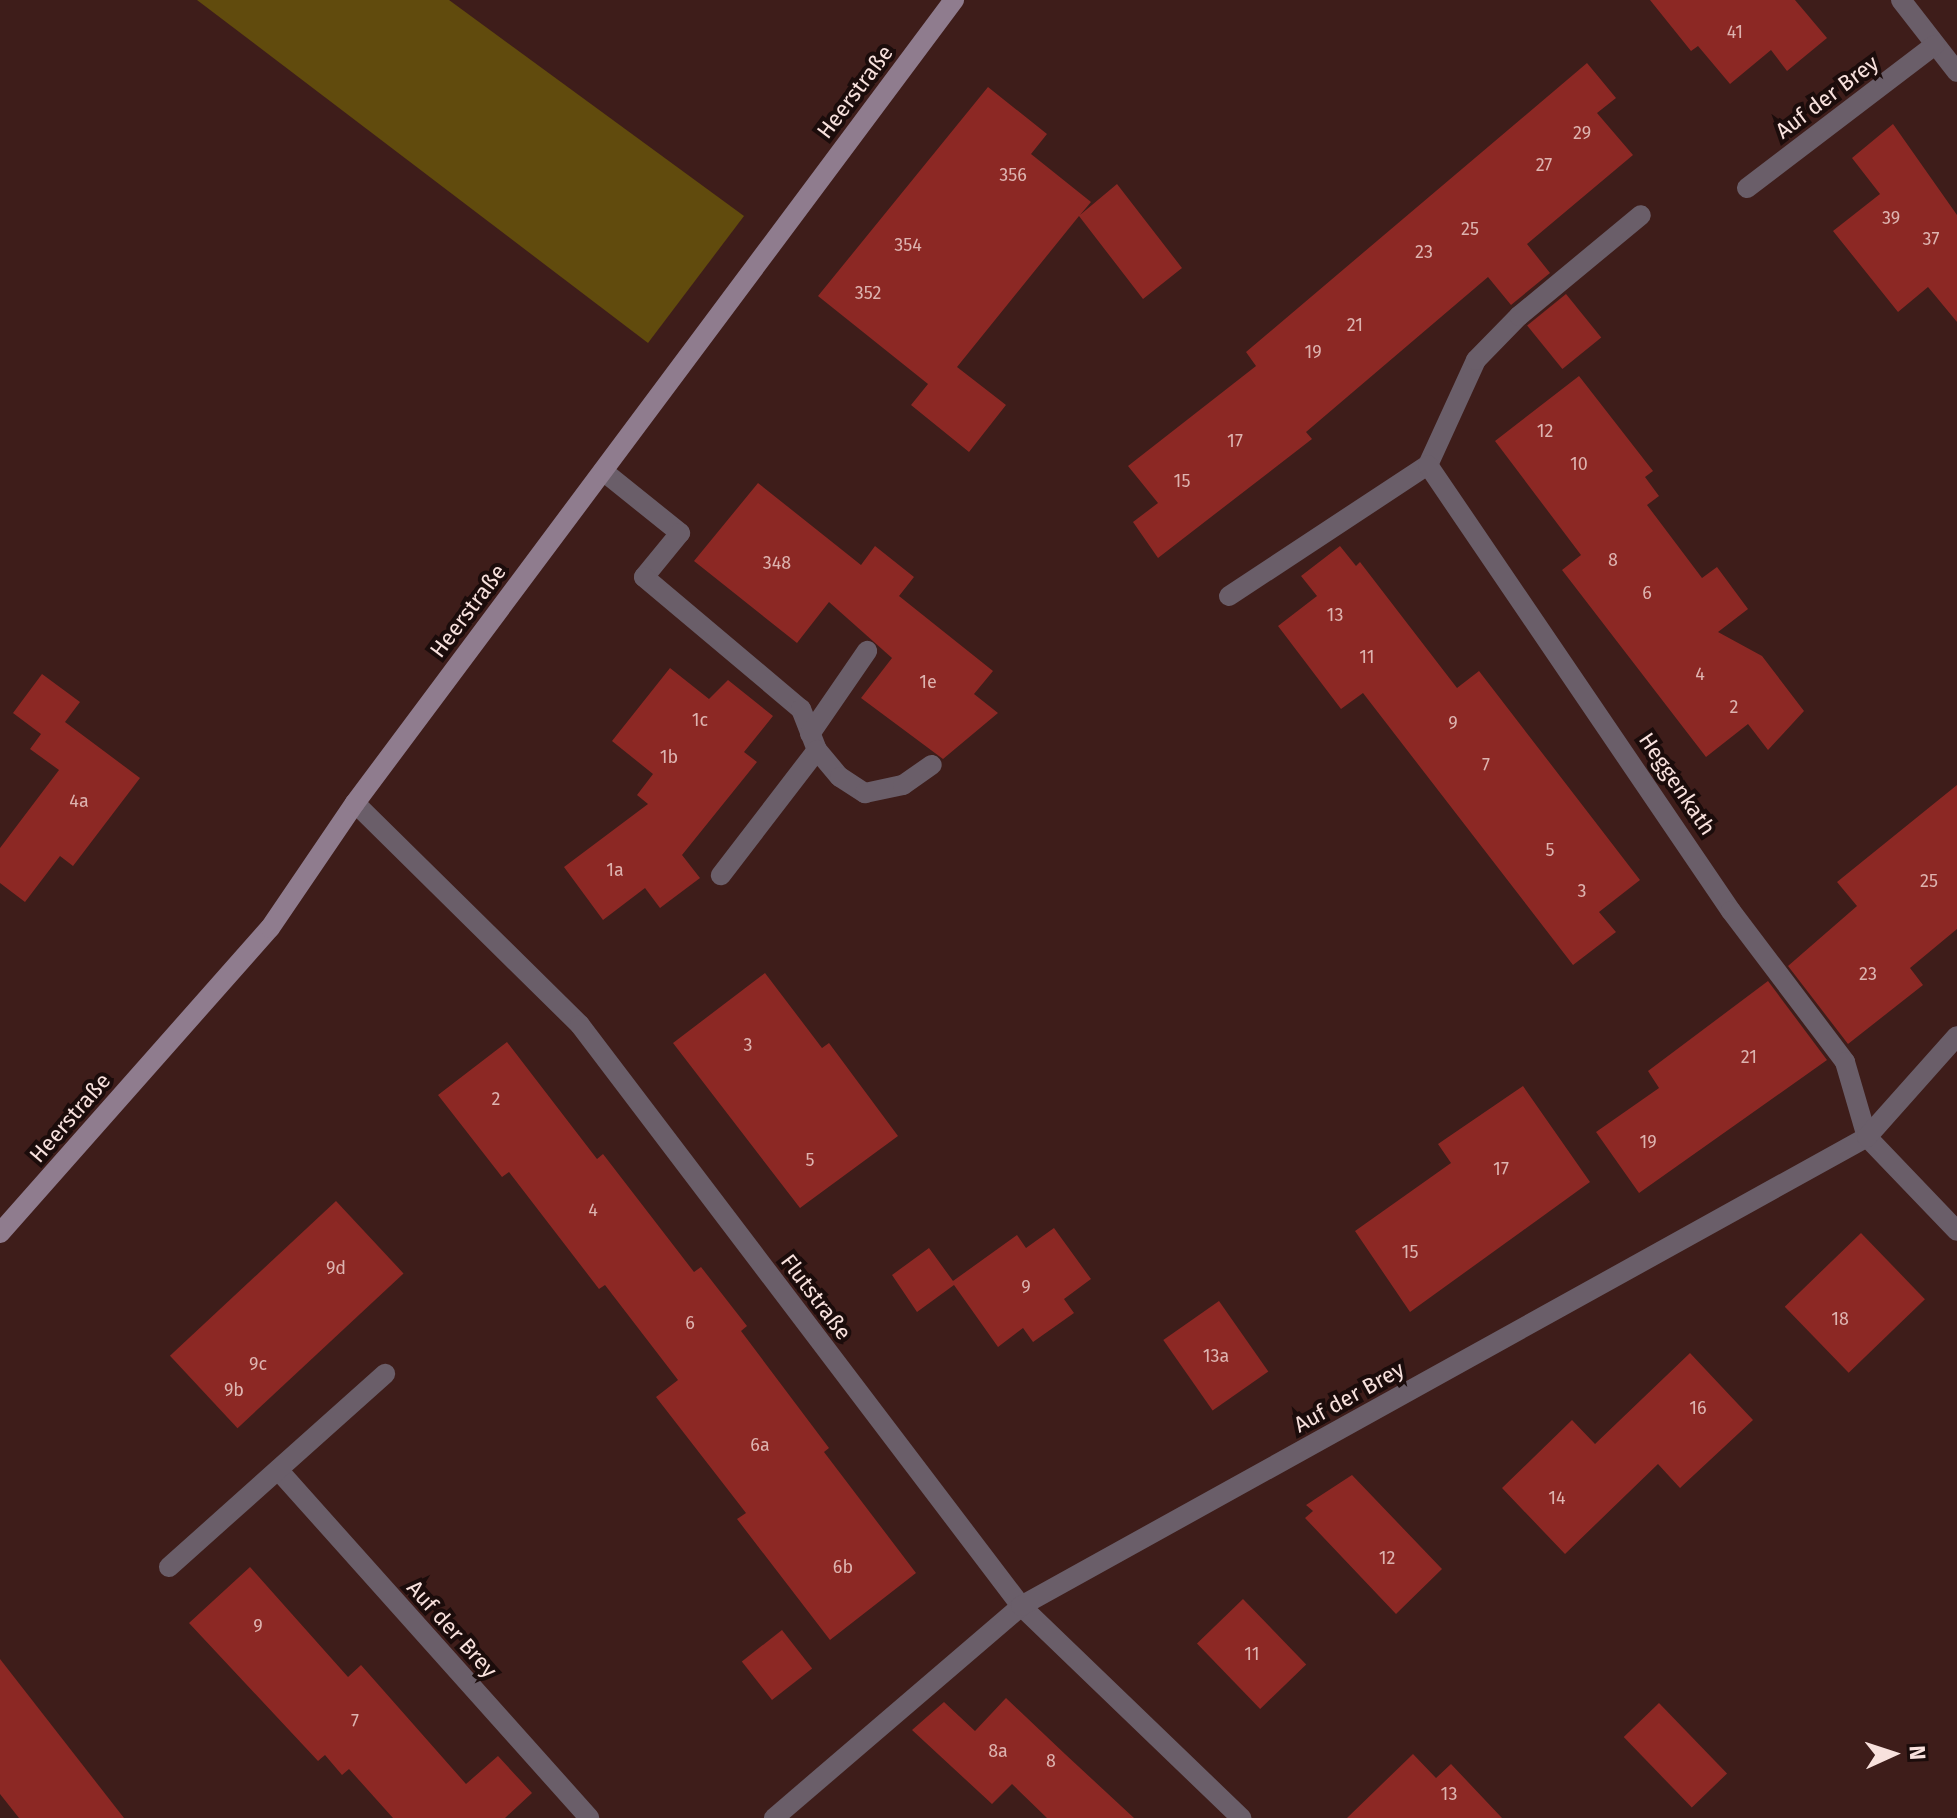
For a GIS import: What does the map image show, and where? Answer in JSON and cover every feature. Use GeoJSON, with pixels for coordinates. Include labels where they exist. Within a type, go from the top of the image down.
{"type":"FeatureCollection","features":[{"type":"Feature","properties":{"kind":"main road","name":"Heerstraße"},"geometry":{"type":"LineString","coordinates":[[0,1233],[270,928],[355,803],[954,0]]}},
{"type":"Feature","properties":{"kind":"street"},"geometry":{"type":"LineString","coordinates":[[1901,0],[1957,72]]}},
{"type":"Feature","properties":{"kind":"street","name":"Auf der Brey"},"geometry":{"type":"LineString","coordinates":[[1747,188],[1935,45]]}},
{"type":"Feature","properties":{"kind":"street"},"geometry":{"type":"LineString","coordinates":[[1229,596],[1428,465],[1476,360],[1519,316],[1641,215]]}},
{"type":"Feature","properties":{"kind":"street","name":"Heggenkath"},"geometry":{"type":"LineString","coordinates":[[1428,465],[1731,911],[1845,1062],[1867,1137]]}},
{"type":"Feature","properties":{"kind":"street"},"geometry":{"type":"LineString","coordinates":[[603,471],[680,533],[644,577],[801,709],[814,742],[840,777],[865,793],[903,785],[932,765]]}},
{"type":"Feature","properties":{"kind":"street"},"geometry":{"type":"LineString","coordinates":[[721,875],[814,742],[867,651]]}},
{"type":"Feature","properties":{"kind":"street","name":"Flutstraße"},"geometry":{"type":"LineString","coordinates":[[355,803],[580,1025],[1021,1606],[1241,1818]]}},
{"type":"Feature","properties":{"kind":"street","name":"Auf der Brey"},"geometry":{"type":"LineString","coordinates":[[774,1818],[1021,1606],[1867,1137],[1957,1036]]}},
{"type":"Feature","properties":{"kind":"street"},"geometry":{"type":"LineString","coordinates":[[1867,1137],[1957,1231]]}},
{"type":"Feature","properties":{"kind":"street"},"geometry":{"type":"LineString","coordinates":[[169,1567],[280,1472],[385,1374]]}},
{"type":"Feature","properties":{"kind":"street","name":"Auf der Brey"},"geometry":{"type":"LineString","coordinates":[[280,1472],[589,1818]]}},
{"type":"Feature","properties":{"kind":"shaded area"},"geometry":{"type":"Polygon","coordinates":[[[197,0],[449,0],[744,216],[648,343],[197,0]]]}},
{"type":"Feature","properties":{"kind":"building"},"geometry":{"type":"Polygon","coordinates":[[[1650,0],[1795,0],[1827,38],[1787,71],[1771,50],[1730,84],[1698,46],[1691,51],[1650,0]]]}},
{"type":"Feature","properties":{"kind":"building"},"geometry":{"type":"Polygon","coordinates":[[[1587,63],[1616,98],[1597,113],[1633,155],[1527,244],[1550,273],[1511,305],[1488,277],[1306,432],[1312,439],[1158,558],[1133,522],[1158,503],[1128,466],[1256,366],[1246,352],[1587,63]]]}},
{"type":"Feature","properties":{"kind":"building"},"geometry":{"type":"Polygon","coordinates":[[[988,87],[1047,134],[1031,154],[1091,202],[1080,215],[1117,184],[1182,268],[1143,299],[1079,216],[957,367],[1006,405],[969,452],[911,405],[928,384],[818,296],[988,87]]]}},
{"type":"Feature","properties":{"kind":"building"},"geometry":{"type":"Polygon","coordinates":[[[1893,124],[1957,215],[1957,322],[1928,287],[1898,312],[1833,231],[1880,194],[1852,158],[1893,124]]]}},
{"type":"Feature","properties":{"kind":"building"},"geometry":{"type":"Polygon","coordinates":[[[1566,294],[1601,338],[1562,369],[1527,325],[1566,294]]]}},
{"type":"Feature","properties":{"kind":"building"},"geometry":{"type":"Polygon","coordinates":[[[1579,376],[1653,471],[1645,477],[1659,496],[1647,505],[1702,578],[1717,567],[1748,609],[1718,632],[1762,656],[1804,711],[1768,750],[1748,724],[1706,757],[1562,570],[1581,555],[1495,441],[1579,376]]]}},
{"type":"Feature","properties":{"kind":"building"},"geometry":{"type":"Polygon","coordinates":[[[758,483],[861,565],[875,546],[914,577],[899,596],[993,671],[974,694],[998,713],[943,759],[861,698],[892,658],[829,602],[797,643],[694,561],[758,483]]]}},
{"type":"Feature","properties":{"kind":"building"},"geometry":{"type":"Polygon","coordinates":[[[1340,546],[1356,566],[1360,562],[1457,688],[1479,671],[1640,880],[1599,912],[1616,932],[1573,965],[1363,693],[1341,709],[1278,626],[1317,596],[1301,576],[1340,546]]]}},
{"type":"Feature","properties":{"kind":"building"},"geometry":{"type":"Polygon","coordinates":[[[670,668],[709,699],[728,680],[773,716],[744,752],[757,762],[682,855],[700,878],[660,908],[645,888],[603,920],[564,867],[648,804],[637,795],[653,774],[612,741],[670,668]]]}},
{"type":"Feature","properties":{"kind":"building"},"geometry":{"type":"Polygon","coordinates":[[[42,674],[80,702],[65,722],[140,778],[73,866],[60,856],[25,902],[0,883],[0,848],[59,770],[30,749],[41,734],[13,713],[42,674]]]}},
{"type":"Feature","properties":{"kind":"building"},"geometry":{"type":"Polygon","coordinates":[[[1957,785],[1957,929],[1910,968],[1923,985],[1848,1044],[1788,966],[1857,906],[1837,882],[1957,785]]]}},
{"type":"Feature","properties":{"kind":"building"},"geometry":{"type":"Polygon","coordinates":[[[765,973],[822,1048],[829,1043],[898,1136],[800,1208],[673,1043],[765,973]]]}},
{"type":"Feature","properties":{"kind":"building"},"geometry":{"type":"Polygon","coordinates":[[[1768,981],[1827,1060],[1639,1193],[1596,1132],[1659,1088],[1648,1071],[1768,981]]]}},
{"type":"Feature","properties":{"kind":"building"},"geometry":{"type":"Polygon","coordinates":[[[507,1042],[597,1159],[603,1154],[694,1272],[701,1267],[747,1326],[741,1331],[829,1448],[824,1452],[916,1573],[830,1640],[737,1519],[746,1513],[656,1397],[678,1380],[605,1285],[599,1289],[509,1172],[502,1177],[438,1095],[507,1042]]]}},
{"type":"Feature","properties":{"kind":"building"},"geometry":{"type":"Polygon","coordinates":[[[1523,1086],[1590,1182],[1410,1312],[1355,1231],[1451,1163],[1438,1144],[1523,1086]]]}},
{"type":"Feature","properties":{"kind":"building"},"geometry":{"type":"Polygon","coordinates":[[[336,1201],[404,1273],[238,1428],[170,1356],[336,1201]]]}},
{"type":"Feature","properties":{"kind":"building"},"geometry":{"type":"Polygon","coordinates":[[[1054,1228],[1091,1279],[1064,1299],[1074,1313],[1033,1342],[1023,1328],[998,1347],[954,1285],[917,1312],[892,1275],[929,1248],[953,1281],[1017,1235],[1026,1248],[1054,1228]]]}},
{"type":"Feature","properties":{"kind":"building"},"geometry":{"type":"Polygon","coordinates":[[[1861,1233],[1925,1299],[1849,1373],[1785,1307],[1861,1233]]]}},
{"type":"Feature","properties":{"kind":"building"},"geometry":{"type":"Polygon","coordinates":[[[1219,1301],[1268,1371],[1213,1410],[1163,1340],[1219,1301]]]}},
{"type":"Feature","properties":{"kind":"building"},"geometry":{"type":"Polygon","coordinates":[[[1690,1353],[1753,1420],[1680,1488],[1658,1464],[1565,1554],[1502,1488],[1572,1420],[1595,1444],[1690,1353]]]}},
{"type":"Feature","properties":{"kind":"building"},"geometry":{"type":"Polygon","coordinates":[[[1352,1475],[1442,1569],[1396,1614],[1305,1518],[1313,1511],[1306,1505],[1352,1475]]]}},
{"type":"Feature","properties":{"kind":"building"},"geometry":{"type":"Polygon","coordinates":[[[250,1567],[348,1677],[361,1665],[466,1784],[498,1756],[532,1793],[505,1818],[393,1818],[349,1769],[342,1775],[325,1755],[318,1761],[189,1623],[250,1567]]]}},
{"type":"Feature","properties":{"kind":"building"},"geometry":{"type":"Polygon","coordinates":[[[1243,1599],[1306,1664],[1260,1709],[1197,1643],[1243,1599]]]}},
{"type":"Feature","properties":{"kind":"building"},"geometry":{"type":"Polygon","coordinates":[[[782,1630],[812,1669],[772,1700],[742,1661],[782,1630]]]}},
{"type":"Feature","properties":{"kind":"building"},"geometry":{"type":"Polygon","coordinates":[[[0,1659],[124,1818],[19,1818],[0,1794],[0,1659]]]}},
{"type":"Feature","properties":{"kind":"building"},"geometry":{"type":"Polygon","coordinates":[[[1006,1698],[1134,1818],[1047,1818],[1012,1784],[992,1804],[912,1730],[944,1702],[975,1731],[1006,1698]]]}},
{"type":"Feature","properties":{"kind":"building"},"geometry":{"type":"Polygon","coordinates":[[[1659,1703],[1727,1773],[1692,1808],[1624,1737],[1659,1703]]]}},
{"type":"Feature","properties":{"kind":"building"},"geometry":{"type":"Polygon","coordinates":[[[1413,1754],[1436,1778],[1451,1764],[1502,1818],[1347,1818],[1413,1754]]]}}]}
